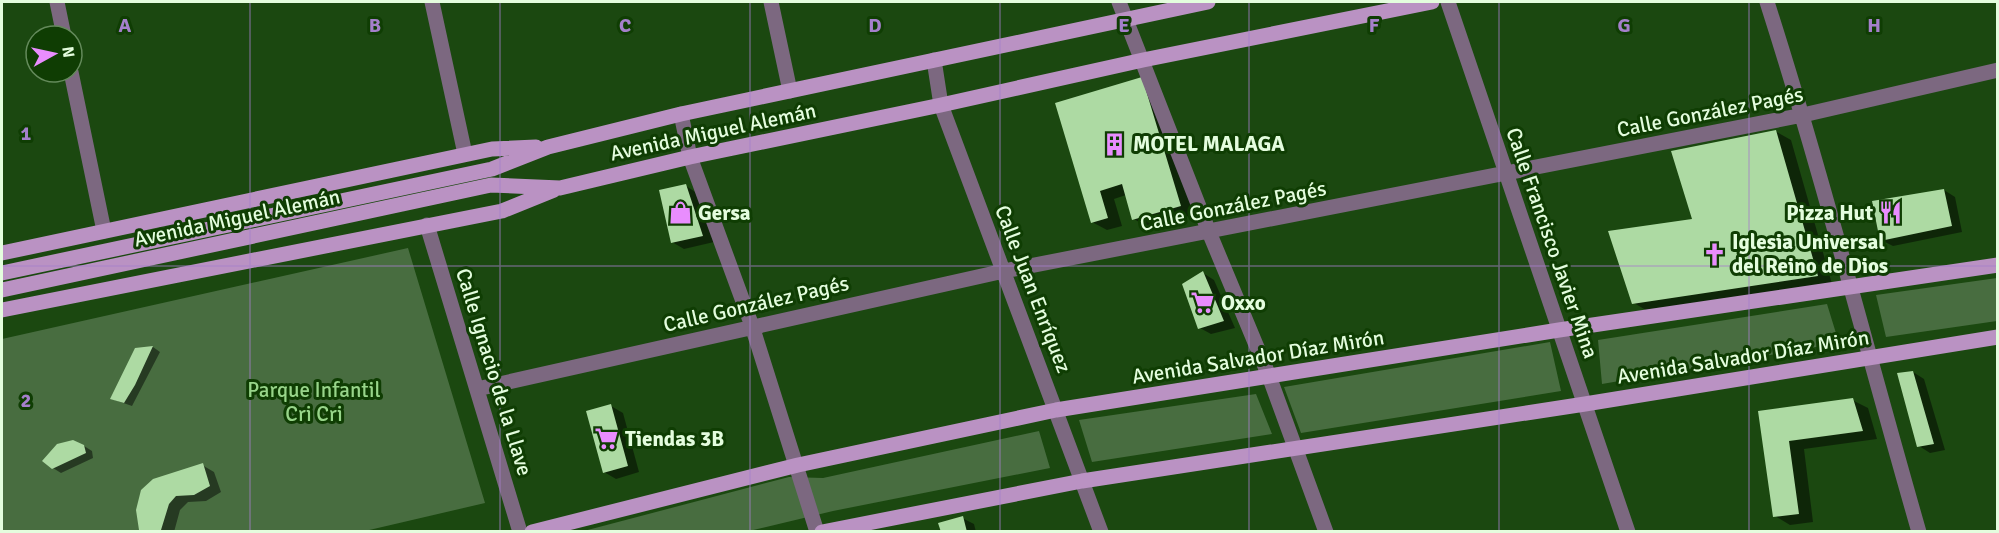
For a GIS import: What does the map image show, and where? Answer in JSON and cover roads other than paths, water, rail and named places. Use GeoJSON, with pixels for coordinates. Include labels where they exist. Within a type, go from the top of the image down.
{"type":"FeatureCollection","features":[{"type":"Feature","properties":{"kind":"main road","name":"Avenida Miguel Alemán"},"geometry":{"type":"LineString","coordinates":[[2,273],[492,169],[548,147],[681,114],[1208,2]]}},
{"type":"Feature","properties":{"kind":"main road","name":"Avenida Miguel Alemán"},"geometry":{"type":"LineString","coordinates":[[2,290],[491,185],[560,188],[690,157],[1143,60],[1432,2]]}},
{"type":"Feature","properties":{"kind":"main road"},"geometry":{"type":"LineString","coordinates":[[2,253],[465,154],[492,149],[548,147]]}},
{"type":"Feature","properties":{"kind":"main road"},"geometry":{"type":"LineString","coordinates":[[2,310],[502,212],[560,188]]}},
{"type":"Feature","properties":{"kind":"main road","name":"Avenida Salvador Díaz Mirón"},"geometry":{"type":"LineString","coordinates":[[532,531],[798,465],[1056,411],[1559,330],[1998,265]]}},
{"type":"Feature","properties":{"kind":"main road","name":"Avenida Salvador Díaz Mirón"},"geometry":{"type":"LineString","coordinates":[[820,531],[1082,480],[1585,404],[1998,338]]}},
{"type":"Feature","properties":{"kind":"street"},"geometry":{"type":"LineString","coordinates":[[57,2],[62,24]]}},
{"type":"Feature","properties":{"kind":"street"},"geometry":{"type":"LineString","coordinates":[[432,2],[465,154]]}},
{"type":"Feature","properties":{"kind":"street"},"geometry":{"type":"LineString","coordinates":[[771,2],[790,91]]}},
{"type":"Feature","properties":{"kind":"street"},"geometry":{"type":"LineString","coordinates":[[1119,2],[1209,232],[1269,376],[1326,531]]}},
{"type":"Feature","properties":{"kind":"street","name":"Calle Francisco Javier Mina"},"geometry":{"type":"LineString","coordinates":[[1448,2],[1628,531]]}},
{"type":"Feature","properties":{"kind":"street"},"geometry":{"type":"LineString","coordinates":[[1767,2],[1803,115],[1849,287],[1919,531]]}},
{"type":"Feature","properties":{"kind":"street","name":"Calle Juan Enríquez"},"geometry":{"type":"LineString","coordinates":[[934,60],[941,105],[1101,531]]}},
{"type":"Feature","properties":{"kind":"street","name":"Calle González Pagés"},"geometry":{"type":"LineString","coordinates":[[477,389],[1004,271],[1803,115],[1998,70]]}},
{"type":"Feature","properties":{"kind":"street"},"geometry":{"type":"LineString","coordinates":[[73,84],[104,231]]}},
{"type":"Feature","properties":{"kind":"street"},"geometry":{"type":"LineString","coordinates":[[681,114],[690,157],[752,326],[820,531]]}},
{"type":"Feature","properties":{"kind":"street","name":"Calle Ignacio de la Llave"},"geometry":{"type":"LineString","coordinates":[[427,225],[520,531]]}},
{"type":"Feature","properties":{"kind":"place","name":"MOTEL MALAGA"},"geometry":{"type":"Point","coordinates":[1115,144]}},
{"type":"Feature","properties":{"kind":"place","name":"Gersa"},"geometry":{"type":"Point","coordinates":[680,213]}},
{"type":"Feature","properties":{"kind":"place","name":"Pizza Hut"},"geometry":{"type":"Point","coordinates":[1891,213]}},
{"type":"Feature","properties":{"kind":"place","name":"Iglesia Universal del Reino de Dios"},"geometry":{"type":"Point","coordinates":[1714,254]}},
{"type":"Feature","properties":{"kind":"place","name":"Oxxo"},"geometry":{"type":"Point","coordinates":[1203,303]}},
{"type":"Feature","properties":{"kind":"place","name":"Tiendas 3B"},"geometry":{"type":"Point","coordinates":[607,439]}},
{"type":"Feature","properties":{"kind":"park label","name":"Parque Infantil Cri Cri"},"geometry":{"type":"Point","coordinates":[314,402]}}]}
